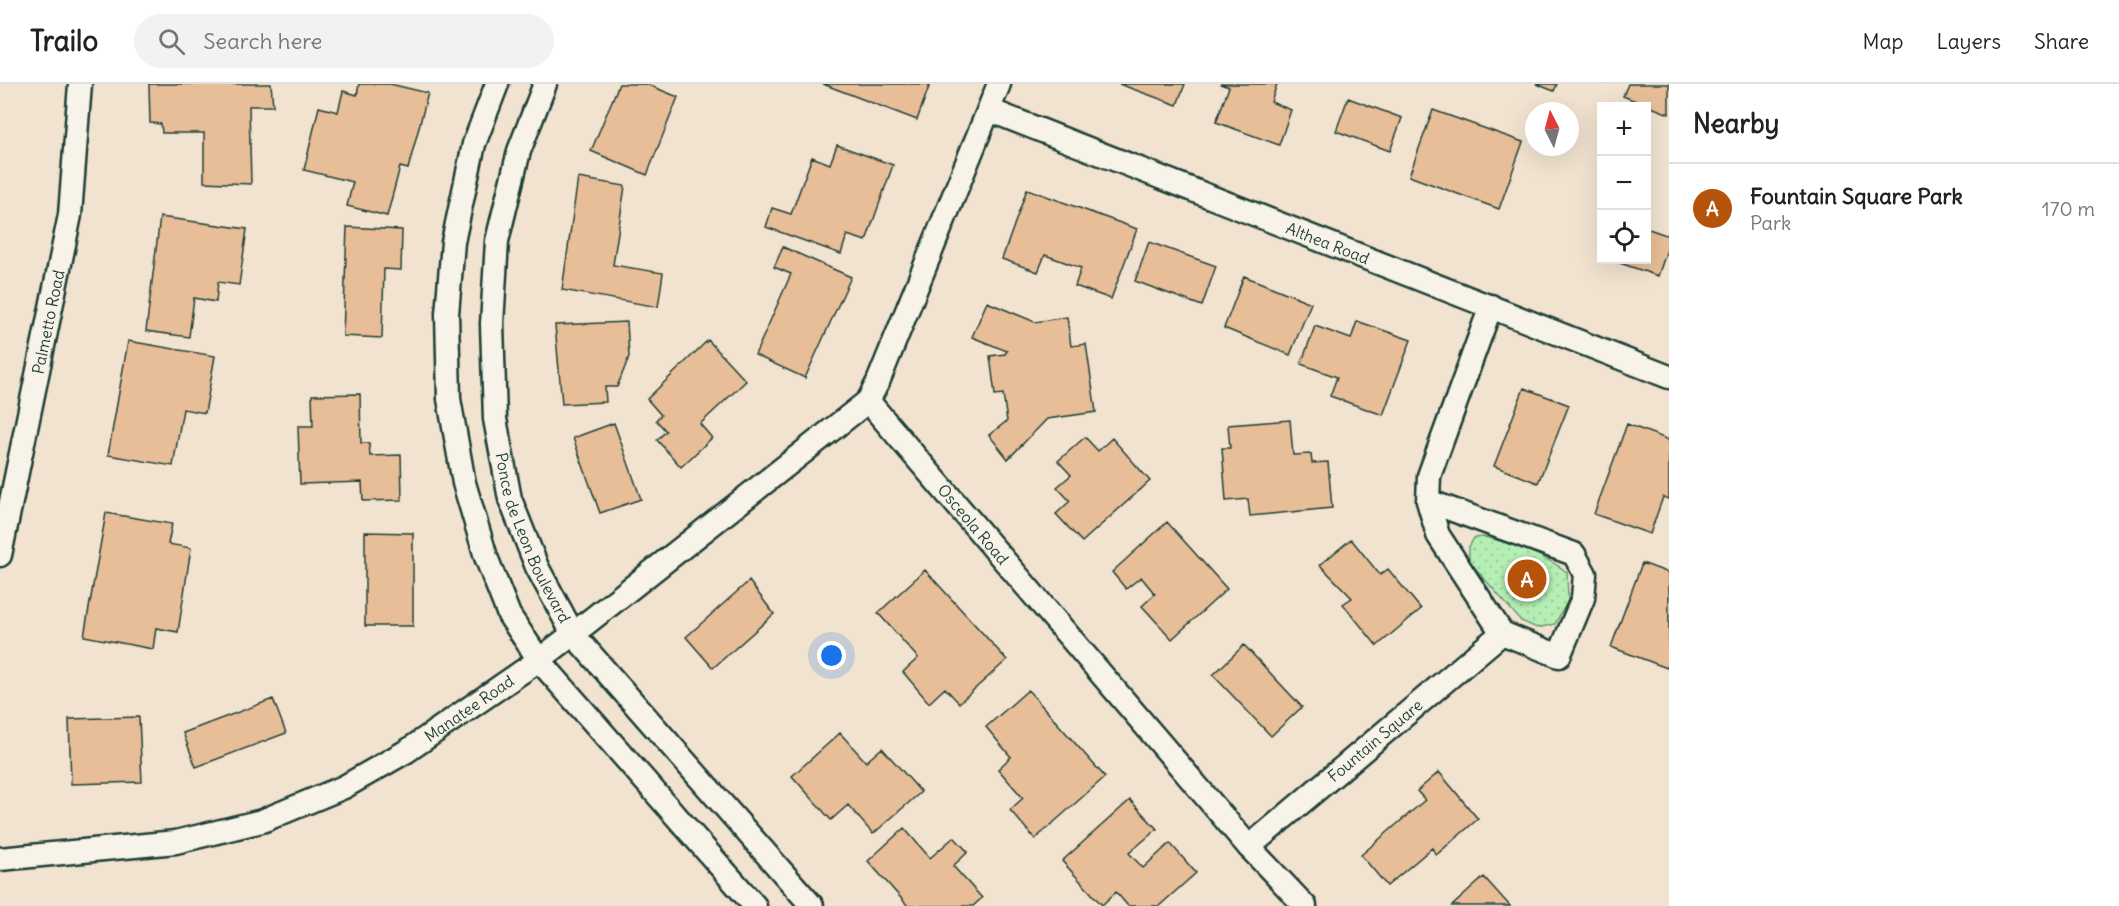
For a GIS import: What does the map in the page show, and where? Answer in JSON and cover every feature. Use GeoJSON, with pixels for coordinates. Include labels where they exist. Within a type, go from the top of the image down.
{"type":"FeatureCollection","features":[{"type":"Feature","properties":{"kind":"street","name":"Palmetto Road"},"geometry":{"type":"LineString","coordinates":[[0,555],[70,215],[80,84]]}},
{"type":"Feature","properties":{"kind":"street"},"geometry":{"type":"LineString","coordinates":[[497,84],[474,144],[453,242],[447,314],[449,399],[464,483],[486,557],[508,615],[539,660],[755,906]]}},
{"type":"Feature","properties":{"kind":"street","name":"Ponce de Leon Boulevard"},"geometry":{"type":"LineString","coordinates":[[545,84],[519,151],[497,241],[492,324],[495,419],[510,499],[537,567],[573,634],[812,906]]}},
{"type":"Feature","properties":{"kind":"street"},"geometry":{"type":"LineString","coordinates":[[868,401],[878,382],[999,84]]}},
{"type":"Feature","properties":{"kind":"street","name":"Althea Road"},"geometry":{"type":"LineString","coordinates":[[989,110],[1669,377]]}},
{"type":"Feature","properties":{"kind":"street"},"geometry":{"type":"LineString","coordinates":[[1428,501],[1574,554],[1585,574],[1583,598],[1559,656],[1502,633],[1438,535],[1428,501],[1429,476],[1491,306]]}},
{"type":"Feature","properties":{"kind":"street","name":"Manatee Road"},"geometry":{"type":"LineString","coordinates":[[0,859],[176,842],[262,821],[344,787],[407,751],[539,660],[868,401]]}},
{"type":"Feature","properties":{"kind":"street","name":"Osceola Road"},"geometry":{"type":"LineString","coordinates":[[868,401],[1249,847],[1305,906]]}},
{"type":"Feature","properties":{"kind":"street","name":"Fountain Square"},"geometry":{"type":"LineString","coordinates":[[1249,847],[1502,633]]}},
{"type":"Feature","properties":{"kind":"green space"},"geometry":{"type":"Polygon","coordinates":[[[1484,537],[1527,550],[1549,560],[1567,572],[1568,600],[1555,624],[1537,628],[1521,621],[1469,561],[1469,547],[1474,538],[1484,537]]]}},
{"type":"Feature","properties":{"kind":"building"},"geometry":{"type":"Polygon","coordinates":[[[149,84],[271,84],[273,106],[249,106],[251,184],[204,182],[204,133],[162,133],[161,124],[150,123],[149,84]]]}},
{"type":"Feature","properties":{"kind":"building"},"geometry":{"type":"Polygon","coordinates":[[[359,84],[390,84],[428,93],[408,169],[400,167],[387,216],[347,206],[353,182],[304,170],[319,107],[338,112],[343,91],[357,95],[359,84]]]}},
{"type":"Feature","properties":{"kind":"building"},"geometry":{"type":"Polygon","coordinates":[[[619,84],[646,84],[678,97],[647,175],[591,151],[619,84]]]}},
{"type":"Feature","properties":{"kind":"building"},"geometry":{"type":"Polygon","coordinates":[[[823,84],[930,84],[917,120],[823,84]]]}},
{"type":"Feature","properties":{"kind":"building"},"geometry":{"type":"Polygon","coordinates":[[[1119,84],[1185,84],[1177,105],[1119,84]]]}},
{"type":"Feature","properties":{"kind":"building"},"geometry":{"type":"Polygon","coordinates":[[[1220,84],[1277,84],[1271,102],[1291,110],[1279,145],[1216,122],[1229,87],[1220,84]]]}},
{"type":"Feature","properties":{"kind":"building"},"geometry":{"type":"Polygon","coordinates":[[[1536,84],[1557,84],[1554,91],[1536,84]]]}},
{"type":"Feature","properties":{"kind":"building"},"geometry":{"type":"Polygon","coordinates":[[[1628,84],[1669,84],[1669,114],[1651,107],[1651,102],[1638,102],[1623,96],[1628,84]]]}},
{"type":"Feature","properties":{"kind":"building"},"geometry":{"type":"Polygon","coordinates":[[[1348,98],[1402,118],[1390,151],[1336,131],[1348,98]]]}},
{"type":"Feature","properties":{"kind":"building"},"geometry":{"type":"Polygon","coordinates":[[[1433,110],[1523,142],[1499,209],[1409,176],[1433,110]]]}},
{"type":"Feature","properties":{"kind":"building"},"geometry":{"type":"Polygon","coordinates":[[[837,145],[893,165],[866,241],[847,235],[841,254],[766,227],[772,208],[791,214],[812,157],[830,164],[837,145]]]}},
{"type":"Feature","properties":{"kind":"building"},"geometry":{"type":"Polygon","coordinates":[[[578,178],[625,186],[613,265],[663,273],[658,307],[562,290],[578,178]]]}},
{"type":"Feature","properties":{"kind":"building"},"geometry":{"type":"Polygon","coordinates":[[[1027,189],[1137,229],[1111,299],[1075,286],[1081,268],[1045,255],[1038,272],[1002,259],[1027,189]]]}},
{"type":"Feature","properties":{"kind":"building"},"geometry":{"type":"Polygon","coordinates":[[[160,217],[247,229],[239,285],[218,282],[216,302],[194,298],[189,337],[146,331],[160,217]]]}},
{"type":"Feature","properties":{"kind":"building"},"geometry":{"type":"Polygon","coordinates":[[[347,227],[402,230],[401,270],[384,269],[382,338],[343,336],[347,227]]]}},
{"type":"Feature","properties":{"kind":"building"},"geometry":{"type":"Polygon","coordinates":[[[1651,230],[1669,236],[1669,244],[1658,276],[1623,264],[1651,264],[1651,230]]]}},
{"type":"Feature","properties":{"kind":"building"},"geometry":{"type":"Polygon","coordinates":[[[1149,242],[1216,266],[1202,306],[1135,281],[1149,242]]]}},
{"type":"Feature","properties":{"kind":"building"},"geometry":{"type":"Polygon","coordinates":[[[783,247],[851,277],[805,378],[755,355],[791,274],[774,267],[783,247]]]}},
{"type":"Feature","properties":{"kind":"building"},"geometry":{"type":"Polygon","coordinates":[[[1244,276],[1311,303],[1290,355],[1224,328],[1244,276]]]}},
{"type":"Feature","properties":{"kind":"building"},"geometry":{"type":"Polygon","coordinates":[[[987,302],[1035,322],[1067,317],[1071,346],[1086,344],[1096,412],[1047,419],[1008,459],[989,435],[1007,421],[1003,394],[995,395],[990,356],[1005,354],[1007,351],[972,337],[987,302]]]}},
{"type":"Feature","properties":{"kind":"building"},"geometry":{"type":"Polygon","coordinates":[[[1357,321],[1411,340],[1383,415],[1330,396],[1337,377],[1301,364],[1315,326],[1351,339],[1357,321]]]}},
{"type":"Feature","properties":{"kind":"building"},"geometry":{"type":"Polygon","coordinates":[[[627,322],[629,357],[617,387],[605,387],[606,402],[562,404],[555,325],[627,322]]]}},
{"type":"Feature","properties":{"kind":"building"},"geometry":{"type":"Polygon","coordinates":[[[708,340],[746,381],[700,424],[712,438],[681,467],[657,440],[666,431],[656,420],[661,415],[647,399],[708,340]]]}},
{"type":"Feature","properties":{"kind":"building"},"geometry":{"type":"Polygon","coordinates":[[[128,341],[215,356],[205,413],[183,409],[173,466],[108,455],[128,341]]]}},
{"type":"Feature","properties":{"kind":"building"},"geometry":{"type":"Polygon","coordinates":[[[1524,388],[1569,405],[1538,483],[1494,466],[1524,388]]]}},
{"type":"Feature","properties":{"kind":"building"},"geometry":{"type":"Polygon","coordinates":[[[360,394],[361,443],[369,443],[370,456],[401,455],[402,500],[363,501],[362,482],[300,484],[298,426],[313,426],[312,395],[360,394]]]}},
{"type":"Feature","properties":{"kind":"building"},"geometry":{"type":"Polygon","coordinates":[[[1290,420],[1293,455],[1311,454],[1312,463],[1328,462],[1332,508],[1250,516],[1248,499],[1226,501],[1222,448],[1230,448],[1228,425],[1290,420]]]}},
{"type":"Feature","properties":{"kind":"building"},"geometry":{"type":"Polygon","coordinates":[[[614,423],[641,499],[600,513],[573,438],[614,423]]]}},
{"type":"Feature","properties":{"kind":"building"},"geometry":{"type":"Polygon","coordinates":[[[1627,424],[1669,440],[1669,499],[1663,497],[1650,534],[1594,514],[1627,424]]]}},
{"type":"Feature","properties":{"kind":"building"},"geometry":{"type":"Polygon","coordinates":[[[1085,437],[1098,451],[1112,438],[1150,481],[1082,542],[1056,514],[1070,501],[1057,487],[1071,475],[1058,461],[1085,437]]]}},
{"type":"Feature","properties":{"kind":"building"},"geometry":{"type":"Polygon","coordinates":[[[106,513],[172,524],[168,544],[191,548],[178,632],[156,628],[153,649],[84,636],[106,513]]]}},
{"type":"Feature","properties":{"kind":"building"},"geometry":{"type":"Polygon","coordinates":[[[1167,522],[1227,589],[1172,639],[1142,606],[1155,594],[1141,577],[1126,589],[1112,572],[1167,522]]]}},
{"type":"Feature","properties":{"kind":"building"},"geometry":{"type":"Polygon","coordinates":[[[365,532],[413,533],[413,626],[365,626],[365,532]]]}},
{"type":"Feature","properties":{"kind":"building"},"geometry":{"type":"Polygon","coordinates":[[[1351,539],[1380,575],[1388,569],[1421,609],[1377,646],[1343,604],[1352,598],[1320,565],[1351,539]]]}},
{"type":"Feature","properties":{"kind":"building"},"geometry":{"type":"Polygon","coordinates":[[[1642,563],[1669,573],[1669,664],[1667,668],[1611,647],[1642,563]]]}},
{"type":"Feature","properties":{"kind":"building"},"geometry":{"type":"Polygon","coordinates":[[[925,570],[1007,660],[959,703],[945,688],[929,703],[903,672],[918,658],[878,613],[925,570]]]}},
{"type":"Feature","properties":{"kind":"building"},"geometry":{"type":"Polygon","coordinates":[[[749,581],[774,614],[713,668],[686,637],[749,581]]]}},
{"type":"Feature","properties":{"kind":"building"},"geometry":{"type":"Polygon","coordinates":[[[1244,645],[1302,707],[1271,736],[1213,675],[1244,645]]]}},
{"type":"Feature","properties":{"kind":"building"},"geometry":{"type":"Polygon","coordinates":[[[1028,690],[1105,777],[1035,839],[1010,810],[1023,798],[998,769],[1011,757],[986,727],[1028,690]]]}},
{"type":"Feature","properties":{"kind":"building"},"geometry":{"type":"Polygon","coordinates":[[[273,699],[286,733],[196,767],[183,733],[273,699]]]}},
{"type":"Feature","properties":{"kind":"building"},"geometry":{"type":"Polygon","coordinates":[[[139,717],[142,782],[71,784],[69,719],[139,717]]]}},
{"type":"Feature","properties":{"kind":"building"},"geometry":{"type":"Polygon","coordinates":[[[840,733],[866,762],[882,748],[921,792],[873,834],[848,805],[831,820],[792,776],[840,733]]]}},
{"type":"Feature","properties":{"kind":"building"},"geometry":{"type":"Polygon","coordinates":[[[1439,772],[1478,819],[1436,855],[1432,848],[1387,886],[1361,855],[1425,800],[1417,791],[1439,772]]]}},
{"type":"Feature","properties":{"kind":"building"},"geometry":{"type":"Polygon","coordinates":[[[1130,800],[1157,829],[1129,853],[1143,868],[1170,843],[1196,873],[1159,906],[1128,906],[1116,892],[1102,905],[1062,861],[1130,800]]]}},
{"type":"Feature","properties":{"kind":"building"},"geometry":{"type":"Polygon","coordinates":[[[904,828],[930,858],[954,837],[968,852],[953,866],[982,898],[973,906],[908,906],[868,861],[904,828]]]}},
{"type":"Feature","properties":{"kind":"building"},"geometry":{"type":"Polygon","coordinates":[[[1484,877],[1510,906],[1452,906],[1484,877]]]}},
{"type":"Feature","properties":{"kind":"place","name":"Fountain Square Park"},"geometry":{"type":"Point","coordinates":[1527,579]}}]}
